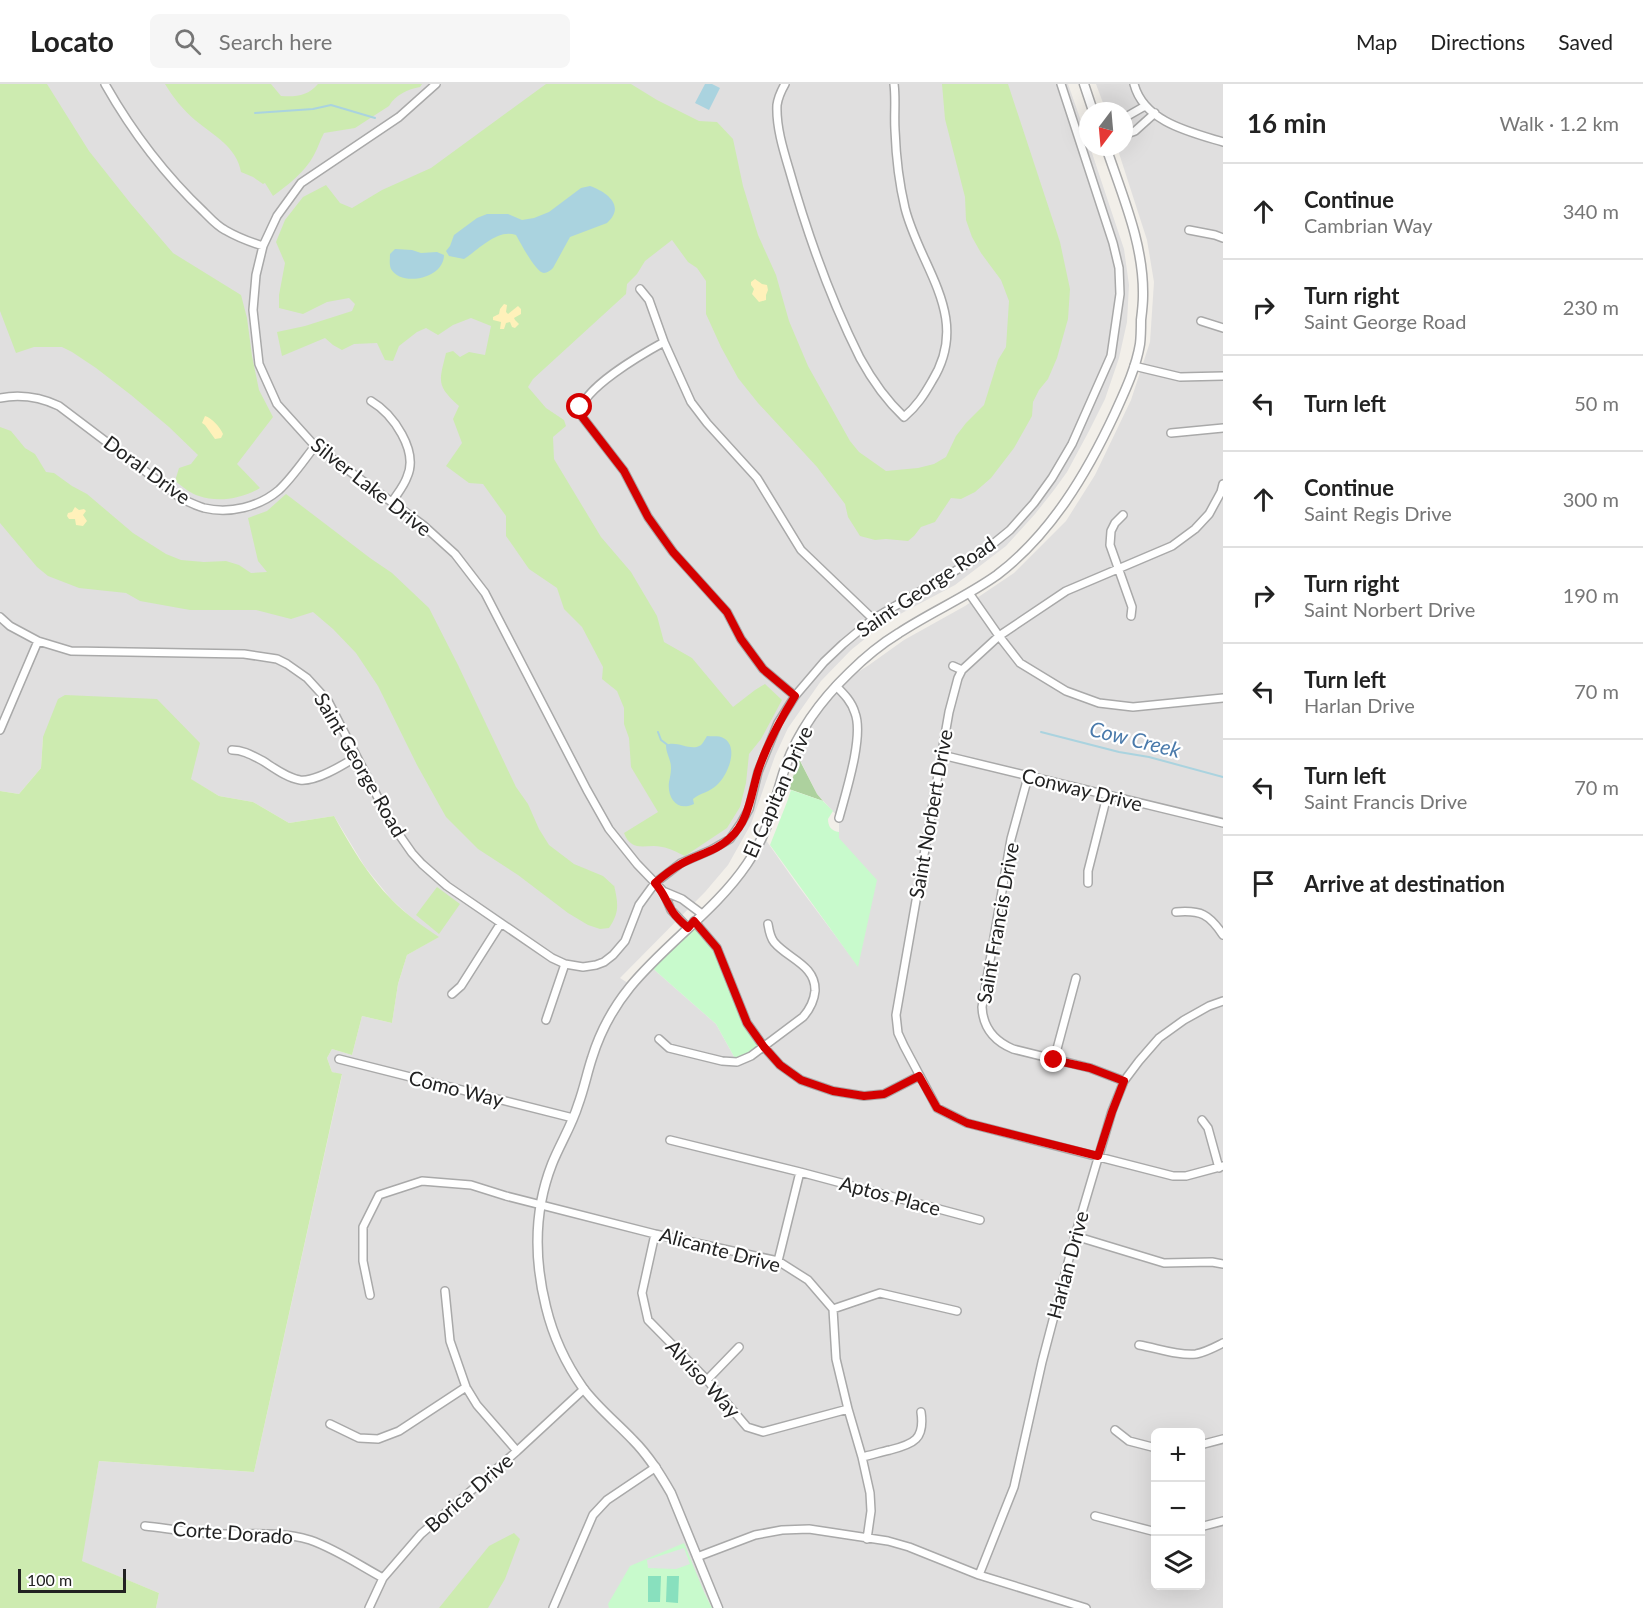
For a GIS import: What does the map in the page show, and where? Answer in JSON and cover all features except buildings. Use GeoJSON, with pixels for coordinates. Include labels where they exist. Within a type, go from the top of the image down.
{"type":"FeatureCollection","features":[{"type":"Feature","properties":{"kind":"street"},"geometry":{"type":"LineString","coordinates":[[105,84],[121,112],[171,177],[196,204],[222,229],[263,246]]}},
{"type":"Feature","properties":{"kind":"street","name":"Silver Lake Drive"},"geometry":{"type":"LineString","coordinates":[[436,84],[399,117],[302,183],[277,216],[263,246],[256,276],[253,310],[259,364],[277,404],[315,446],[423,525],[455,554],[485,593],[609,829],[663,891]]}},
{"type":"Feature","properties":{"kind":"street"},"geometry":{"type":"LineString","coordinates":[[785,84],[777,104],[777,117],[799,206],[835,303],[861,359],[877,386],[904,417],[916,407],[940,369],[947,346],[947,318],[940,292],[920,250],[906,209],[897,146],[894,84]]}},
{"type":"Feature","properties":{"kind":"street","name":"Saint George Road"},"geometry":{"type":"LineString","coordinates":[[0,617],[38,641],[71,651],[244,654],[277,659],[298,671],[323,694],[391,822],[422,864],[447,886],[552,958],[565,964],[583,967],[604,962],[625,940],[639,905],[655,883],[681,863],[730,839],[748,809],[758,772],[778,723],[795,696],[824,662],[873,619],[972,561],[1010,530],[1034,503],[1072,444],[1111,356],[1120,294],[1119,268],[1113,243],[1061,84]]}},
{"type":"Feature","properties":{"kind":"street"},"geometry":{"type":"LineString","coordinates":[[1084,84],[1090,102]]}},
{"type":"Feature","properties":{"kind":"street"},"geometry":{"type":"LineString","coordinates":[[1134,84],[1145,106],[1168,122],[1223,142]]}},
{"type":"Feature","properties":{"kind":"street"},"geometry":{"type":"LineString","coordinates":[[1133,113],[1145,106]]}},
{"type":"Feature","properties":{"kind":"street"},"geometry":{"type":"LineString","coordinates":[[1133,132],[1155,113]]}},
{"type":"Feature","properties":{"kind":"street","name":"El Capitan Drive"},"geometry":{"type":"LineString","coordinates":[[718,1608],[671,1493],[656,1467],[635,1441],[605,1413],[584,1389],[567,1362],[555,1336],[546,1308],[537,1248],[544,1185],[573,1118],[598,1040],[616,1006],[631,986],[738,876],[756,850],[770,821],[784,771],[808,723],[836,686],[861,662],[898,633],[969,593],[1000,572],[1022,553],[1048,525],[1074,489],[1108,428],[1134,366],[1141,342],[1143,296],[1139,251],[1109,156]]}},
{"type":"Feature","properties":{"kind":"street"},"geometry":{"type":"LineString","coordinates":[[1189,230],[1223,238]]}},
{"type":"Feature","properties":{"kind":"street"},"geometry":{"type":"LineString","coordinates":[[640,289],[650,300],[664,342],[691,402],[757,478],[801,550],[873,619]]}},
{"type":"Feature","properties":{"kind":"street"},"geometry":{"type":"LineString","coordinates":[[1200,321],[1223,328]]}},
{"type":"Feature","properties":{"kind":"street"},"geometry":{"type":"LineString","coordinates":[[664,342],[612,374],[584,400],[580,407],[580,414],[624,471],[648,517],[673,552],[727,612],[741,639],[763,669],[795,696]]}},
{"type":"Feature","properties":{"kind":"street"},"geometry":{"type":"LineString","coordinates":[[1134,366],[1180,377],[1223,376]]}},
{"type":"Feature","properties":{"kind":"street","name":"Doral Drive"},"geometry":{"type":"LineString","coordinates":[[0,398],[21,395],[59,406],[182,499],[203,508],[236,509],[252,506],[266,499],[280,489],[315,446]]}},
{"type":"Feature","properties":{"kind":"street"},"geometry":{"type":"LineString","coordinates":[[371,401],[382,407],[404,437],[410,452],[408,477],[392,502]]}},
{"type":"Feature","properties":{"kind":"street"},"geometry":{"type":"LineString","coordinates":[[1170,433],[1223,428]]}},
{"type":"Feature","properties":{"kind":"street","name":"Saint Norbert Drive"},"geometry":{"type":"LineString","coordinates":[[1221,1167],[1186,1176],[1159,1174],[967,1123],[937,1108],[898,1033],[896,1015],[949,712],[962,670],[999,636],[1066,591],[1172,546],[1196,529],[1209,514],[1223,484]]}},
{"type":"Feature","properties":{"kind":"street"},"geometry":{"type":"LineString","coordinates":[[1123,514],[1111,531],[1110,544],[1132,606],[1131,616]]}},
{"type":"Feature","properties":{"kind":"street"},"geometry":{"type":"LineString","coordinates":[[969,593],[1020,663],[1066,691],[1099,703],[1133,707],[1223,698]]}},
{"type":"Feature","properties":{"kind":"street"},"geometry":{"type":"LineString","coordinates":[[0,730],[38,641]]}},
{"type":"Feature","properties":{"kind":"street"},"geometry":{"type":"LineString","coordinates":[[953,666],[962,670]]}},
{"type":"Feature","properties":{"kind":"street"},"geometry":{"type":"LineString","coordinates":[[836,686],[855,711],[858,723],[858,738],[839,818]]}},
{"type":"Feature","properties":{"kind":"street"},"geometry":{"type":"LineString","coordinates":[[232,750],[247,753],[300,780],[318,777],[356,757]]}},
{"type":"Feature","properties":{"kind":"street","name":"Conway Drive"},"geometry":{"type":"LineString","coordinates":[[942,754],[1223,824]]}},
{"type":"Feature","properties":{"kind":"street","name":"Saint Francis Drive"},"geometry":{"type":"LineString","coordinates":[[1028,777],[1009,850],[982,1007],[983,1018],[987,1029],[993,1036],[1002,1044],[1013,1049],[1090,1068],[1124,1081]]}},
{"type":"Feature","properties":{"kind":"street"},"geometry":{"type":"LineString","coordinates":[[1088,883],[1088,871],[1107,796]]}},
{"type":"Feature","properties":{"kind":"street"},"geometry":{"type":"LineString","coordinates":[[663,891],[681,899],[702,914]]}},
{"type":"Feature","properties":{"kind":"street"},"geometry":{"type":"LineString","coordinates":[[663,891],[671,910],[717,948],[747,1023],[780,1065],[801,1080],[833,1091],[864,1096],[884,1094],[919,1076]]}},
{"type":"Feature","properties":{"kind":"street"},"geometry":{"type":"LineString","coordinates":[[1176,912],[1193,910],[1205,915],[1223,935]]}},
{"type":"Feature","properties":{"kind":"street"},"geometry":{"type":"LineString","coordinates":[[452,994],[461,986],[501,923]]}},
{"type":"Feature","properties":{"kind":"street"},"geometry":{"type":"LineString","coordinates":[[659,1039],[669,1048],[722,1062],[737,1062],[751,1056],[803,1017],[810,1009],[814,999],[813,978],[807,969],[774,942],[768,924]]}},
{"type":"Feature","properties":{"kind":"street"},"geometry":{"type":"LineString","coordinates":[[546,1020],[565,964]]}},
{"type":"Feature","properties":{"kind":"street"},"geometry":{"type":"LineString","coordinates":[[1054,1060],[1076,978]]}},
{"type":"Feature","properties":{"kind":"street","name":"Harlan Drive"},"geometry":{"type":"LineString","coordinates":[[980,1575],[1014,1487],[1042,1362],[1075,1236],[1098,1156],[1124,1081],[1160,1038],[1184,1020],[1223,1001]]}},
{"type":"Feature","properties":{"kind":"street","name":"Como Way"},"geometry":{"type":"LineString","coordinates":[[339,1059],[573,1118]]}},
{"type":"Feature","properties":{"kind":"street"},"geometry":{"type":"LineString","coordinates":[[1202,1120],[1208,1128],[1221,1167]]}},
{"type":"Feature","properties":{"kind":"street","name":"Aptos Place"},"geometry":{"type":"LineString","coordinates":[[670,1140],[980,1220]]}},
{"type":"Feature","properties":{"kind":"street"},"geometry":{"type":"LineString","coordinates":[[778,1261],[800,1172]]}},
{"type":"Feature","properties":{"kind":"street","name":"Alicante Drive"},"geometry":{"type":"LineString","coordinates":[[370,1295],[363,1261],[363,1227],[379,1195],[422,1181],[471,1185],[656,1234],[778,1261],[808,1280],[833,1309]]}},
{"type":"Feature","properties":{"kind":"street","name":"Alviso Way"},"geometry":{"type":"LineString","coordinates":[[656,1234],[642,1293],[648,1320],[707,1380],[747,1427],[763,1432],[848,1409]]}},
{"type":"Feature","properties":{"kind":"street"},"geometry":{"type":"LineString","coordinates":[[1075,1236],[1164,1263],[1212,1262],[1223,1264]]}},
{"type":"Feature","properties":{"kind":"street"},"geometry":{"type":"LineString","coordinates":[[445,1291],[450,1341],[466,1387],[477,1405],[517,1451]]}},
{"type":"Feature","properties":{"kind":"street"},"geometry":{"type":"LineString","coordinates":[[867,1539],[871,1512],[870,1493],[836,1359],[833,1309],[880,1293],[957,1311]]}},
{"type":"Feature","properties":{"kind":"street"},"geometry":{"type":"LineString","coordinates":[[1139,1345],[1186,1354],[1209,1350],[1223,1343]]}},
{"type":"Feature","properties":{"kind":"street"},"geometry":{"type":"LineString","coordinates":[[707,1380],[739,1347]]}},
{"type":"Feature","properties":{"kind":"street"},"geometry":{"type":"LineString","coordinates":[[330,1424],[359,1438],[378,1439],[399,1431],[466,1387]]}},
{"type":"Feature","properties":{"kind":"street","name":"Borica Drive"},"geometry":{"type":"LineString","coordinates":[[369,1608],[383,1578],[421,1534],[584,1389]]}},
{"type":"Feature","properties":{"kind":"street"},"geometry":{"type":"LineString","coordinates":[[862,1457],[907,1446],[916,1441],[921,1433],[923,1421],[921,1412]]}},
{"type":"Feature","properties":{"kind":"street"},"geometry":{"type":"LineString","coordinates":[[1115,1430],[1129,1441],[1151,1447]]}},
{"type":"Feature","properties":{"kind":"street"},"geometry":{"type":"LineString","coordinates":[[1205,1443],[1223,1438]]}},
{"type":"Feature","properties":{"kind":"street"},"geometry":{"type":"LineString","coordinates":[[553,1608],[593,1515],[607,1500],[656,1467]]}},
{"type":"Feature","properties":{"kind":"street"},"geometry":{"type":"LineString","coordinates":[[1095,1516],[1151,1531]]}},
{"type":"Feature","properties":{"kind":"street"},"geometry":{"type":"LineString","coordinates":[[1205,1526],[1223,1521]]}},
{"type":"Feature","properties":{"kind":"street","name":"Corte Dorado"},"geometry":{"type":"LineString","coordinates":[[145,1526],[213,1533],[297,1536],[336,1551],[383,1578]]}},
{"type":"Feature","properties":{"kind":"street"},"geometry":{"type":"LineString","coordinates":[[697,1557],[755,1535],[782,1530],[809,1529],[888,1541],[980,1575],[1086,1608]]}},
{"type":"Feature","properties":{"kind":"shaded area"},"geometry":{"type":"Polygon","coordinates":[[[0,84],[1068,84],[1079,115],[1079,156],[1093,156],[1124,249],[1129,285],[1127,322],[1119,358],[1105,399],[1089,431],[1067,472],[1035,514],[1006,546],[955,585],[877,629],[851,650],[821,681],[788,728],[775,756],[751,824],[728,865],[705,892],[620,978],[631,985],[650,966],[716,1024],[737,1062],[694,921],[727,888],[763,836],[858,966],[839,838],[839,818],[817,794],[794,748],[836,686],[904,640],[965,606],[1014,573],[1066,521],[1095,475],[1131,400],[1150,342],[1154,282],[1147,240],[1120,156],[1133,156],[1133,102],[1103,102],[1096,84],[1223,84],[1223,1608],[712,1608],[704,1592],[609,1604],[609,1608],[156,1608],[159,1593],[81,1561],[99,1461],[254,1472],[342,1075],[332,1072],[327,1058],[332,1049],[352,1055],[362,1016],[392,1023],[398,984],[407,955],[438,937],[416,922],[391,899],[365,867],[334,816],[289,823],[253,802],[219,796],[190,779],[43,737],[41,768],[19,794],[0,791],[0,84]]]}},
{"type":"Feature","properties":{"kind":"shaded area"},"geometry":{"type":"Polygon","coordinates":[[[684,1548],[690,1564],[676,1569],[648,1568],[647,1560],[684,1548]]]}},
{"type":"Feature","properties":{"kind":"green space"},"geometry":{"type":"Polygon","coordinates":[[[0,84],[47,84],[89,151],[173,253],[241,295],[259,390],[273,417],[237,464],[260,488],[239,497],[223,499],[193,494],[175,481],[179,468],[191,464],[198,455],[131,395],[96,368],[62,347],[34,347],[16,353],[0,311],[0,84]]]}},
{"type":"Feature","properties":{"kind":"green space"},"geometry":{"type":"Polygon","coordinates":[[[165,84],[271,84],[281,96],[297,96],[306,93],[318,84],[422,84],[398,96],[389,106],[355,128],[324,133],[306,167],[273,196],[265,183],[241,172],[235,155],[187,112],[165,84]]]}},
{"type":"Feature","properties":{"kind":"green space"},"geometry":{"type":"Polygon","coordinates":[[[546,84],[631,84],[699,121],[717,122],[733,139],[743,186],[758,235],[776,275],[789,321],[808,366],[850,441],[859,452],[886,471],[918,468],[934,464],[946,457],[956,436],[984,405],[998,360],[1006,347],[1009,301],[1001,280],[981,253],[966,220],[965,197],[945,119],[942,84],[1008,84],[1060,242],[1070,289],[1068,319],[1057,358],[1048,379],[1033,402],[1032,416],[1014,448],[991,478],[975,492],[961,499],[951,498],[935,522],[921,527],[908,541],[875,540],[860,536],[848,517],[845,504],[817,467],[738,378],[706,314],[706,281],[672,240],[645,261],[627,284],[626,294],[533,379],[528,387],[546,408],[564,420],[566,426],[553,437],[554,459],[601,537],[631,572],[657,616],[664,642],[692,658],[733,707],[765,684],[782,700],[761,739],[749,754],[746,783],[740,807],[727,828],[685,856],[671,849],[636,846],[627,839],[624,833],[658,812],[631,767],[629,738],[624,724],[624,708],[617,691],[602,679],[603,667],[582,627],[564,609],[557,588],[529,569],[506,536],[506,516],[483,484],[469,483],[446,466],[462,443],[453,419],[459,406],[446,393],[441,382],[446,353],[453,351],[460,357],[469,352],[485,355],[491,326],[471,318],[453,325],[438,335],[426,328],[399,346],[393,361],[385,360],[377,343],[354,344],[342,350],[325,338],[282,356],[277,332],[352,311],[355,304],[349,298],[327,302],[303,314],[279,308],[285,263],[276,242],[285,220],[303,197],[326,185],[340,203],[352,208],[382,190],[431,168],[546,84]]]}},
{"type":"Feature","properties":{"kind":"green space"},"geometry":{"type":"Polygon","coordinates":[[[0,427],[11,431],[25,448],[35,454],[46,472],[54,473],[87,494],[133,533],[166,554],[181,560],[226,561],[239,565],[251,573],[267,572],[258,561],[248,518],[267,511],[286,494],[392,573],[429,608],[516,787],[528,804],[549,845],[574,864],[603,876],[614,885],[617,907],[609,928],[600,929],[588,925],[568,913],[518,875],[478,849],[446,817],[378,686],[356,653],[313,612],[291,619],[256,610],[190,610],[140,601],[126,593],[79,588],[48,576],[37,567],[0,523],[0,427]]]}},
{"type":"Feature","properties":{"kind":"green space"},"geometry":{"type":"Polygon","coordinates":[[[65,695],[157,699],[200,743],[191,779],[219,796],[253,802],[289,823],[334,816],[360,860],[383,891],[409,915],[439,937],[407,955],[398,984],[392,1023],[362,1016],[352,1055],[332,1049],[327,1058],[332,1072],[342,1074],[254,1472],[99,1461],[82,1561],[159,1593],[156,1608],[0,1608],[0,791],[19,794],[41,768],[43,737],[58,699],[65,695]]]}},
{"type":"Feature","properties":{"kind":"green space"},"geometry":{"type":"Polygon","coordinates":[[[799,759],[817,794],[823,801],[789,789],[799,759]]]}},
{"type":"Feature","properties":{"kind":"green space"},"geometry":{"type":"Polygon","coordinates":[[[791,790],[823,801],[833,811],[828,819],[830,828],[839,832],[839,838],[877,880],[858,967],[770,845],[791,790]]]}},
{"type":"Feature","properties":{"kind":"green space"},"geometry":{"type":"Polygon","coordinates":[[[437,887],[460,904],[439,934],[416,915],[437,887]]]}},
{"type":"Feature","properties":{"kind":"green space"},"geometry":{"type":"Polygon","coordinates":[[[694,921],[717,948],[747,1023],[764,1047],[737,1062],[716,1024],[650,966],[694,921]]]}},
{"type":"Feature","properties":{"kind":"green space"},"geometry":{"type":"Polygon","coordinates":[[[514,1533],[520,1539],[505,1579],[488,1608],[439,1608],[489,1546],[514,1533]]]}},
{"type":"Feature","properties":{"kind":"green space"},"geometry":{"type":"Polygon","coordinates":[[[684,1543],[712,1608],[609,1608],[608,1604],[630,1566],[684,1543]]]}},
{"type":"Feature","properties":{"kind":"green space"},"geometry":{"type":"Polygon","coordinates":[[[648,1576],[661,1576],[660,1602],[648,1602],[648,1576]]]}},
{"type":"Feature","properties":{"kind":"green space"},"geometry":{"type":"Polygon","coordinates":[[[667,1576],[679,1576],[678,1603],[666,1602],[667,1576]]]}},
{"type":"Feature","properties":{"kind":"sand"},"geometry":{"type":"Polygon","coordinates":[[[755,279],[767,285],[766,300],[759,302],[752,294],[754,289],[751,282],[755,279]]]}},
{"type":"Feature","properties":{"kind":"sand"},"geometry":{"type":"Polygon","coordinates":[[[504,304],[507,305],[508,314],[518,306],[521,309],[521,314],[514,318],[519,324],[515,328],[510,322],[506,323],[504,329],[500,329],[501,322],[493,320],[504,304]]]}},
{"type":"Feature","properties":{"kind":"sand"},"geometry":{"type":"Polygon","coordinates":[[[205,416],[220,429],[223,434],[221,438],[215,439],[202,423],[205,416]]]}},
{"type":"Feature","properties":{"kind":"sand"},"geometry":{"type":"Polygon","coordinates":[[[75,507],[86,511],[83,515],[87,521],[83,526],[76,525],[75,519],[69,519],[67,516],[75,507]]]}},
{"type":"Feature","properties":{"kind":"water"},"geometry":{"type":"Polygon","coordinates":[[[705,84],[712,84],[720,88],[709,110],[695,103],[705,84]]]}},
{"type":"Feature","properties":{"kind":"water"},"geometry":{"type":"Polygon","coordinates":[[[590,186],[612,200],[615,211],[607,223],[570,237],[553,268],[548,272],[541,272],[537,268],[516,235],[495,237],[464,259],[449,256],[446,251],[454,235],[477,218],[487,214],[508,214],[522,220],[534,218],[549,212],[581,188],[590,186]]]}},
{"type":"Feature","properties":{"kind":"water"},"geometry":{"type":"Polygon","coordinates":[[[395,249],[421,253],[437,252],[444,255],[437,270],[430,275],[412,279],[396,275],[391,269],[390,254],[395,249]]]}},
{"type":"Feature","properties":{"kind":"water"},"geometry":{"type":"Polygon","coordinates":[[[707,736],[721,737],[729,743],[731,756],[728,769],[717,785],[693,799],[694,804],[678,805],[674,802],[669,788],[671,765],[666,745],[697,747],[707,736]]]}},
{"type":"Feature","properties":{"kind":"waterway"},"geometry":{"type":"LineString","coordinates":[[255,113],[313,109],[331,105],[375,118]]}},
{"type":"Feature","properties":{"kind":"waterway"},"geometry":{"type":"LineString","coordinates":[[658,732],[661,740],[669,746]]}},
{"type":"Feature","properties":{"kind":"waterway","name":"Cow Creek"},"geometry":{"type":"LineString","coordinates":[[1041,732],[1223,777]]}},
{"type":"Feature","properties":{"kind":"route"},"geometry":{"type":"LineString","coordinates":[[580,407],[580,414],[624,471],[648,517],[673,552],[727,612],[741,639],[763,669],[795,696],[768,744],[748,809],[730,839],[681,863],[655,883],[663,891],[678,920],[688,928],[694,921],[717,948],[747,1023],[764,1047],[780,1065],[801,1080],[833,1091],[864,1096],[884,1094],[919,1076],[937,1108],[967,1123],[1098,1156],[1124,1081],[1090,1068],[1054,1060]]}}]}
